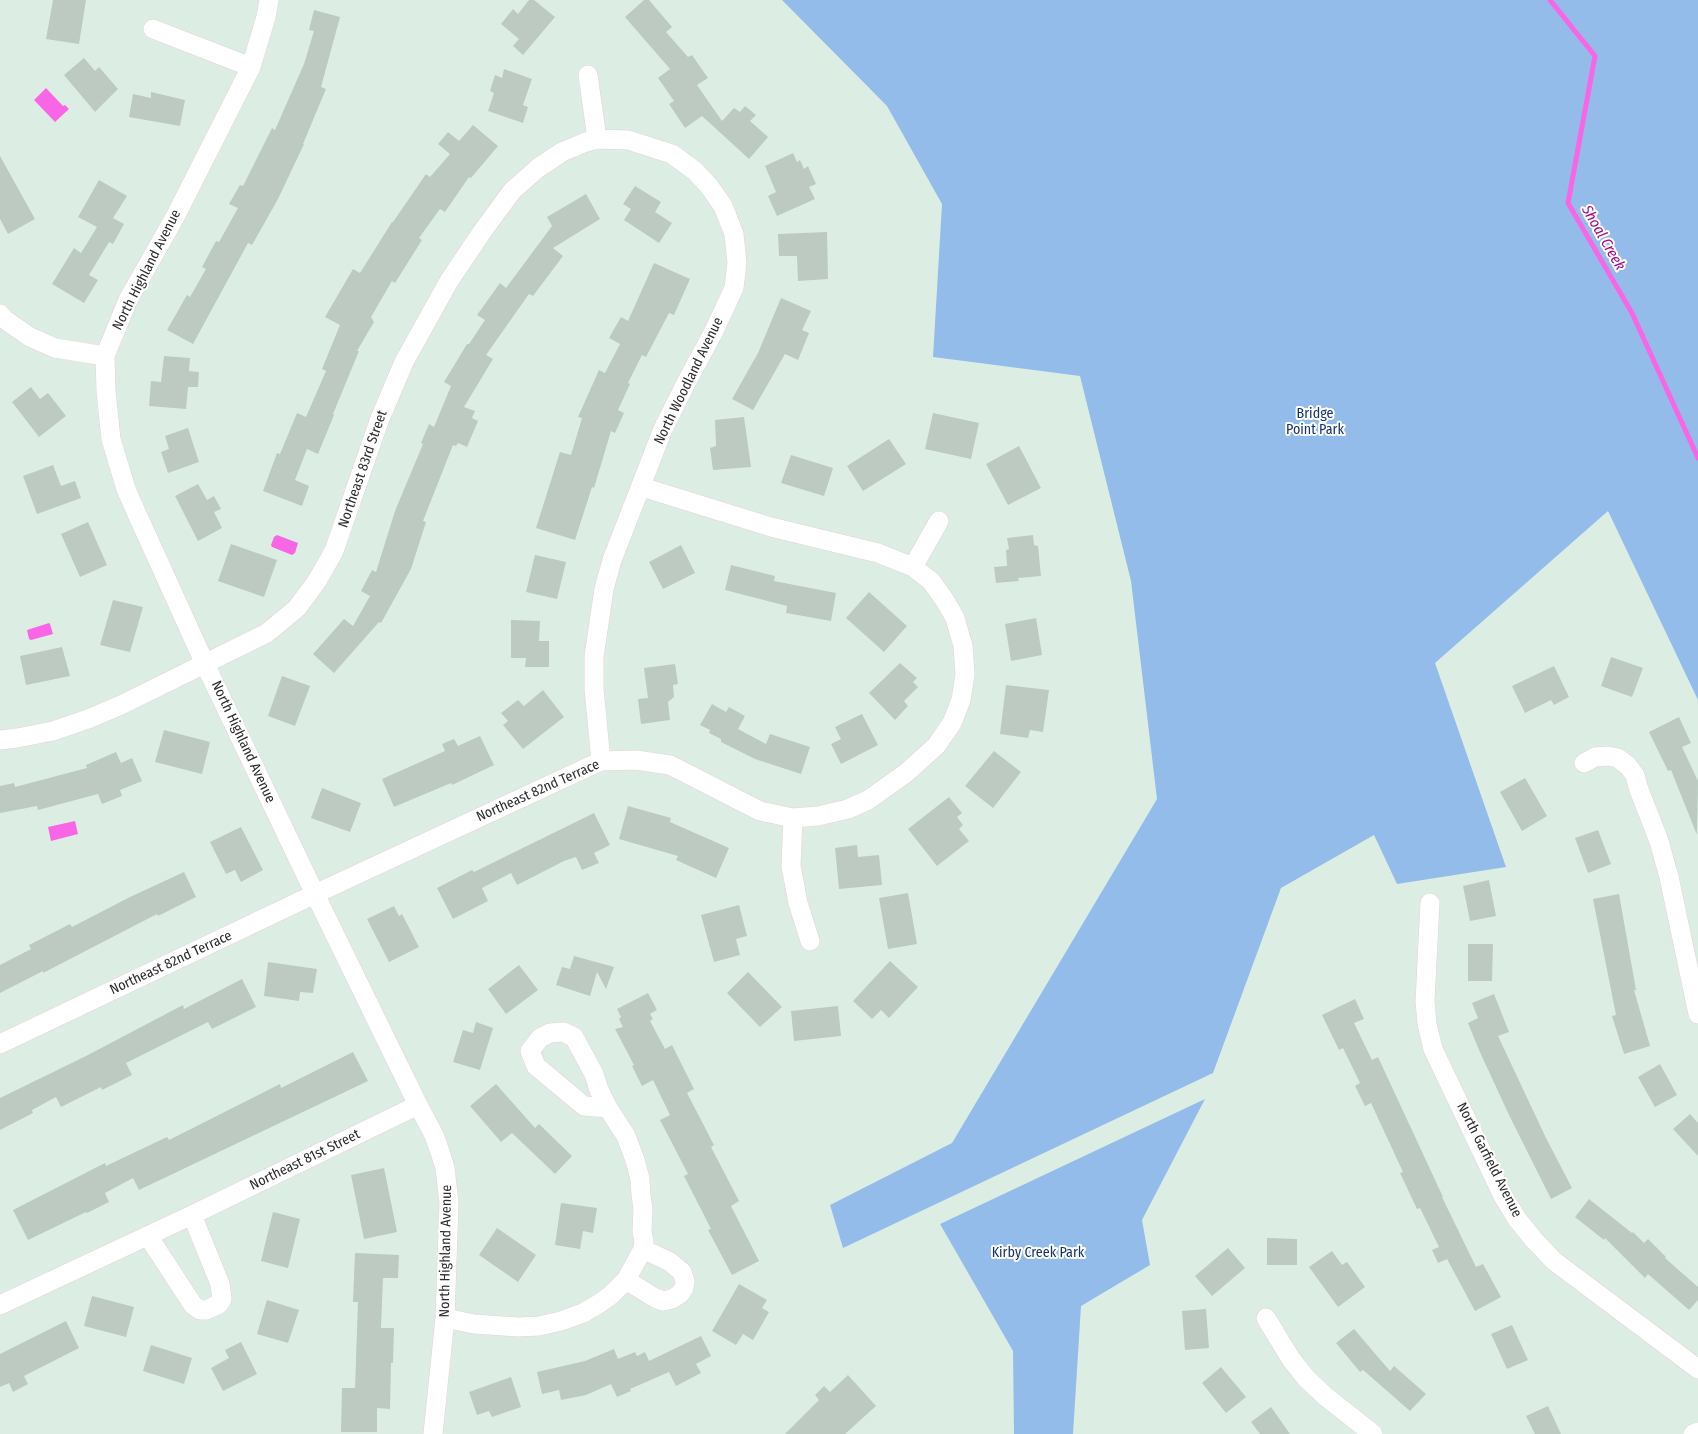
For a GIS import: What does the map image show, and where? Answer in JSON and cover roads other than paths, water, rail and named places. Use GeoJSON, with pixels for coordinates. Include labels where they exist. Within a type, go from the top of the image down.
{"type":"FeatureCollection","features":[{"type":"Feature","properties":{"kind":"street","name":"North Highland Avenue"},"geometry":{"type":"LineString","coordinates":[[269,0],[266,17],[251,67],[174,217],[128,300],[105,356],[106,391],[111,439],[126,489],[205,664],[315,894],[434,1135],[440,1152],[448,1185],[449,1203],[445,1318],[433,1434]]}},
{"type":"Feature","properties":{"kind":"street"},"geometry":{"type":"LineString","coordinates":[[153,29],[251,67]]}},
{"type":"Feature","properties":{"kind":"street"},"geometry":{"type":"LineString","coordinates":[[588,75],[597,139]]}},
{"type":"Feature","properties":{"kind":"street","name":"North Woodland Avenue"},"geometry":{"type":"LineString","coordinates":[[597,139],[628,140],[672,154],[695,170],[709,186],[722,206],[734,234],[737,264],[734,288],[663,429],[612,560],[604,589],[594,657],[594,689],[601,761]]}},
{"type":"Feature","properties":{"kind":"street","name":"Northeast 83rd Street"},"geometry":{"type":"LineString","coordinates":[[0,740],[53,731],[88,719],[267,633],[297,608],[317,581],[334,551],[379,421],[404,362],[449,281],[512,191],[538,168],[562,152],[597,139]]}},
{"type":"Feature","properties":{"kind":"street"},"geometry":{"type":"LineString","coordinates":[[0,314],[4,319],[30,337],[55,348],[105,356]]}},
{"type":"Feature","properties":{"kind":"street","name":"Northeast 82nd Terrace"},"geometry":{"type":"LineString","coordinates":[[0,1044],[315,894],[601,761],[636,760],[670,765],[760,811],[793,818],[818,816],[840,811],[868,800],[906,773],[936,746],[952,722],[961,700],[965,674],[963,646],[955,618],[931,581],[913,567],[878,553],[771,527],[642,487]]}},
{"type":"Feature","properties":{"kind":"street"},"geometry":{"type":"LineString","coordinates":[[913,567],[938,522]]}},
{"type":"Feature","properties":{"kind":"street"},"geometry":{"type":"LineString","coordinates":[[1584,763],[1601,756],[1618,758],[1628,766],[1635,776],[1659,841],[1669,876],[1698,1014]]}},
{"type":"Feature","properties":{"kind":"street"},"geometry":{"type":"LineString","coordinates":[[793,818],[791,866],[798,903],[810,941]]}},
{"type":"Feature","properties":{"kind":"street","name":"North Garfield Avenue"},"geometry":{"type":"LineString","coordinates":[[1430,903],[1426,1001],[1427,1024],[1433,1049],[1503,1196],[1517,1219],[1554,1261],[1698,1369]]}},
{"type":"Feature","properties":{"kind":"street","name":"Northeast 81st Street"},"geometry":{"type":"LineString","coordinates":[[0,1305],[192,1215],[418,1105]]}},
{"type":"Feature","properties":{"kind":"street"},"geometry":{"type":"LineString","coordinates":[[445,1318],[474,1324],[518,1327],[539,1326],[583,1313],[611,1295],[626,1280],[643,1249],[643,1209],[640,1195],[640,1179],[626,1136],[608,1108]]}},
{"type":"Feature","properties":{"kind":"street"},"geometry":{"type":"LineString","coordinates":[[148,1236],[193,1304],[200,1310],[206,1310],[220,1304],[222,1299],[220,1284],[192,1215]]}},
{"type":"Feature","properties":{"kind":"street"},"geometry":{"type":"LineString","coordinates":[[626,1280],[663,1301],[672,1299],[680,1294],[684,1288],[685,1281],[682,1272],[670,1262],[643,1249]]}},
{"type":"Feature","properties":{"kind":"street"},"geometry":{"type":"LineString","coordinates":[[1266,1318],[1291,1359],[1306,1378],[1325,1396],[1373,1434]]}},
{"type":"Feature","properties":{"kind":"street"},"geometry":{"type":"LineString","coordinates":[[1693,1434],[1698,1432]]}},
{"type":"Feature","properties":{"kind":"waterway","name":"Shoal Creek"},"geometry":{"type":"LineString","coordinates":[[1550,0],[1595,56],[1568,203],[1632,313],[1698,458]]}},
{"type":"Feature","properties":{"kind":"park label","name":"Bridge Point Park"},"geometry":{"type":"Point","coordinates":[1315,422]}},
{"type":"Feature","properties":{"kind":"park label","name":"Kirby Creek Park"},"geometry":{"type":"Point","coordinates":[1038,1253]}}]}
